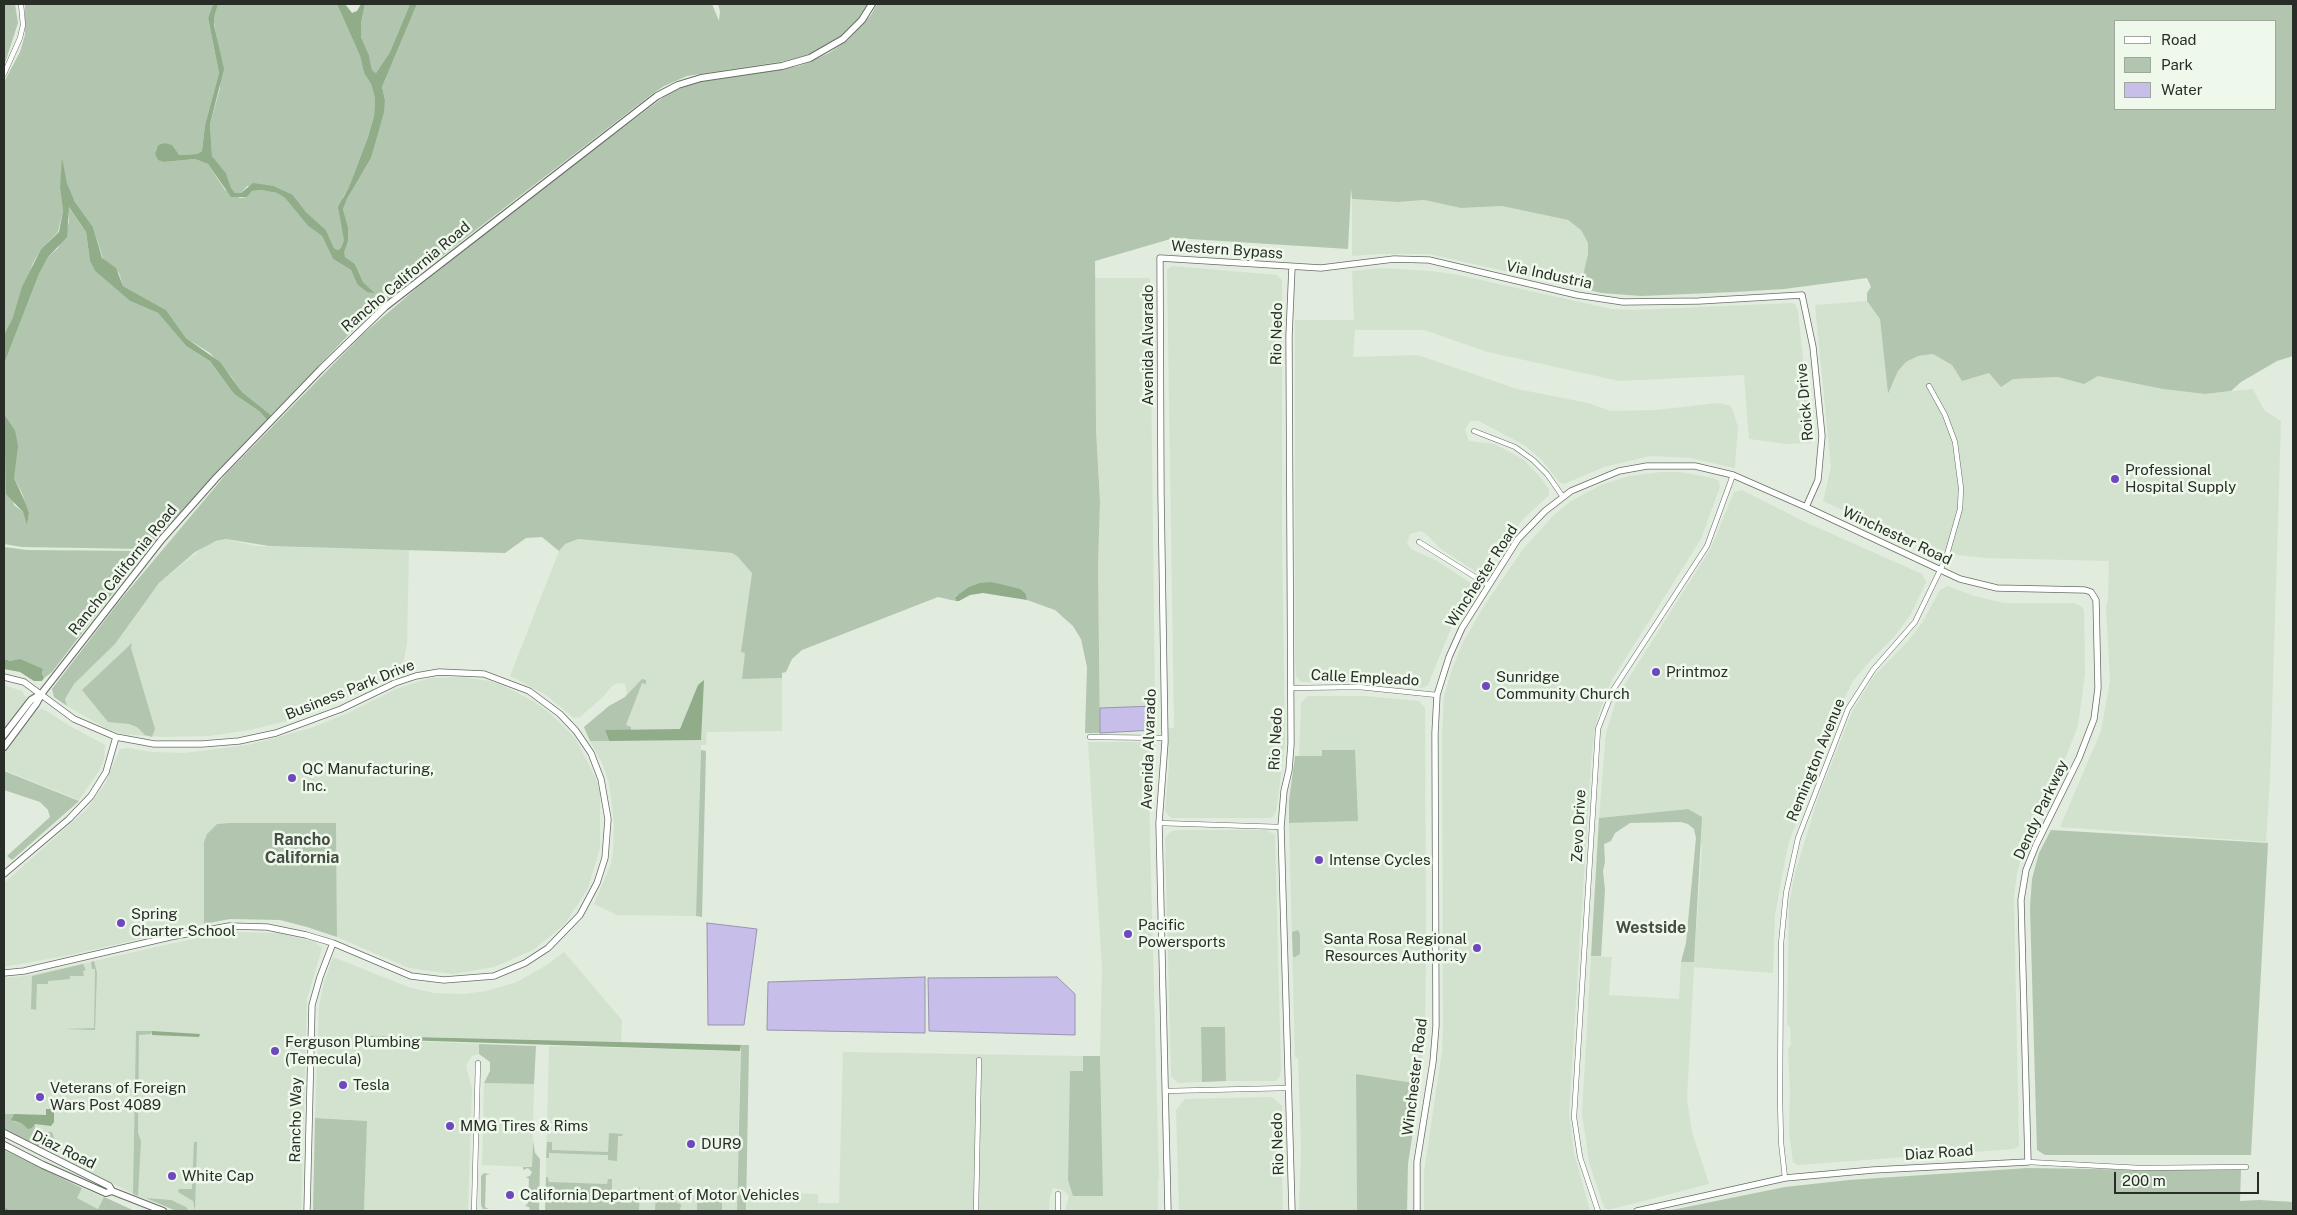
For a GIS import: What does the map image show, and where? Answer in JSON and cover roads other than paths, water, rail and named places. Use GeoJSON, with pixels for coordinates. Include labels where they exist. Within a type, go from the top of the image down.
{"type":"FeatureCollection","features":[{"type":"Feature","properties":{"kind":"main road","name":"Rancho California Road"},"geometry":{"type":"LineString","coordinates":[[4,747],[42,693],[152,550],[187,510],[332,357],[385,307],[657,96],[678,85],[701,78],[782,66],[810,58],[843,39],[862,20],[872,4]]}},
{"type":"Feature","properties":{"kind":"main road","name":"Rancho California Road"},"geometry":{"type":"LineString","coordinates":[[4,735],[31,700],[42,693]]}},
{"type":"Feature","properties":{"kind":"main road","name":"Diaz Road"},"geometry":{"type":"LineString","coordinates":[[4,1133],[109,1186],[112,1191],[163,1211]]}},
{"type":"Feature","properties":{"kind":"main road","name":"Diaz Road"},"geometry":{"type":"LineString","coordinates":[[4,1145],[106,1193],[112,1191]]}},
{"type":"Feature","properties":{"kind":"street"},"geometry":{"type":"LineString","coordinates":[[4,74],[20,38],[23,25],[21,4]]}},
{"type":"Feature","properties":{"kind":"street","name":"Western Bypass"},"geometry":{"type":"LineString","coordinates":[[1160,258],[1292,267]]}},
{"type":"Feature","properties":{"kind":"street","name":"Avenida Alvarado"},"geometry":{"type":"LineString","coordinates":[[1160,258],[1161,513],[1165,738],[1159,823],[1168,1211]]}},
{"type":"Feature","properties":{"kind":"street","name":"Via Industria"},"geometry":{"type":"LineString","coordinates":[[1292,267],[1321,268],[1394,259],[1430,260],[1577,295],[1623,302],[1699,301],[1802,295]]}},
{"type":"Feature","properties":{"kind":"street","name":"Rio Nedo"},"geometry":{"type":"LineString","coordinates":[[1292,267],[1289,336],[1291,744],[1281,827],[1292,1211]]}},
{"type":"Feature","properties":{"kind":"street","name":"Roick Drive"},"geometry":{"type":"LineString","coordinates":[[1802,295],[1813,347],[1822,436],[1818,480],[1806,507]]}},
{"type":"Feature","properties":{"kind":"street","name":"Remington Avenue"},"geometry":{"type":"LineString","coordinates":[[1785,1178],[1781,1142],[1780,1098],[1780,944],[1786,893],[1798,838],[1851,704],[1873,670],[1910,630],[1941,571],[1956,528],[1961,488],[1959,461],[1951,430],[1929,386]]}},
{"type":"Feature","properties":{"kind":"street"},"geometry":{"type":"LineString","coordinates":[[1474,431],[1515,447],[1533,460],[1547,474],[1563,497]]}},
{"type":"Feature","properties":{"kind":"street","name":"Winchester Road"},"geometry":{"type":"LineString","coordinates":[[1417,1211],[1417,1162],[1433,1062],[1436,1026],[1435,733],[1438,695],[1448,657],[1458,635],[1488,585],[1523,534],[1563,497],[1605,475],[1647,466],[1695,466],[1733,475],[1960,579],[1996,588],[2085,590],[2092,592]]}},
{"type":"Feature","properties":{"kind":"street","name":"Zevo Drive"},"geometry":{"type":"LineString","coordinates":[[1598,1211],[1580,1157],[1574,1117],[1598,729],[1613,690],[1707,546],[1733,475]]}},
{"type":"Feature","properties":{"kind":"street"},"geometry":{"type":"LineString","coordinates":[[1419,542],[1488,585]]}},
{"type":"Feature","properties":{"kind":"street","name":"Dendy Parkway"},"geometry":{"type":"LineString","coordinates":[[2028,1162],[2021,900],[2026,870],[2036,845],[2079,758],[2094,720],[2098,688],[2096,600],[2092,592]]}},
{"type":"Feature","properties":{"kind":"street","name":"Business Park Drive"},"geometry":{"type":"LineString","coordinates":[[4,677],[24,682],[42,693],[74,719],[116,737],[154,744],[202,744],[239,741],[283,730],[341,709],[416,676],[439,672],[467,672],[506,681],[529,690],[560,714],[576,731],[594,760],[603,786],[608,819],[606,858],[588,902],[571,927],[548,948],[525,963],[494,976],[464,980],[444,980],[411,976],[333,943],[306,935],[267,927],[229,926],[170,937],[24,971],[4,973]]}},
{"type":"Feature","properties":{"kind":"street","name":"Calle Empleado"},"geometry":{"type":"LineString","coordinates":[[1291,688],[1359,687],[1438,695]]}},
{"type":"Feature","properties":{"kind":"street"},"geometry":{"type":"LineString","coordinates":[[4,874],[69,819],[91,796],[106,772],[116,737]]}},
{"type":"Feature","properties":{"kind":"street"},"geometry":{"type":"LineString","coordinates":[[1090,737],[1165,738]]}},
{"type":"Feature","properties":{"kind":"street"},"geometry":{"type":"LineString","coordinates":[[1159,823],[1281,827]]}},
{"type":"Feature","properties":{"kind":"street","name":"Rancho Way"},"geometry":{"type":"LineString","coordinates":[[307,1211],[312,1005],[333,943]]}},
{"type":"Feature","properties":{"kind":"street"},"geometry":{"type":"LineString","coordinates":[[976,1211],[979,1060]]}},
{"type":"Feature","properties":{"kind":"street"},"geometry":{"type":"LineString","coordinates":[[474,1211],[478,1063]]}},
{"type":"Feature","properties":{"kind":"street"},"geometry":{"type":"LineString","coordinates":[[1165,1091],[1288,1088]]}},
{"type":"Feature","properties":{"kind":"street","name":"Diaz Road"},"geometry":{"type":"LineString","coordinates":[[1637,1211],[1785,1178],[1873,1170],[2028,1162],[2140,1168],[2246,1167]]}},
{"type":"Feature","properties":{"kind":"street"},"geometry":{"type":"LineString","coordinates":[[1058,1194],[1058,1211]]}},
{"type":"Feature","properties":{"kind":"water"},"geometry":{"type":"Polygon","coordinates":[[[1155,706],[1154,730],[1100,733],[1100,708],[1155,706]]]}},
{"type":"Feature","properties":{"kind":"water"},"geometry":{"type":"Polygon","coordinates":[[[707,923],[757,929],[744,1025],[708,1025],[707,923]]]}},
{"type":"Feature","properties":{"kind":"water"},"geometry":{"type":"Polygon","coordinates":[[[925,977],[925,1033],[767,1030],[768,982],[925,977]]]}},
{"type":"Feature","properties":{"kind":"water"},"geometry":{"type":"Polygon","coordinates":[[[1057,977],[1075,994],[1075,1035],[929,1031],[928,978],[1057,977]]]}},
{"type":"Feature","properties":{"kind":"waterway"},"geometry":{"type":"LineString","coordinates":[[4,1208],[10,1211]]}},
{"type":"Feature","properties":{"kind":"place","name":"Professional Hospital Supply"},"geometry":{"type":"Point","coordinates":[2115,479]}},
{"type":"Feature","properties":{"kind":"place","name":"Printmoz"},"geometry":{"type":"Point","coordinates":[1656,672]}},
{"type":"Feature","properties":{"kind":"place","name":"Sunridge Community Church"},"geometry":{"type":"Point","coordinates":[1486,686]}},
{"type":"Feature","properties":{"kind":"place","name":"QC Manufacturing, Inc."},"geometry":{"type":"Point","coordinates":[292,778]}},
{"type":"Feature","properties":{"kind":"place","name":"Intense Cycles"},"geometry":{"type":"Point","coordinates":[1319,860]}},
{"type":"Feature","properties":{"kind":"place","name":"Spring Charter School"},"geometry":{"type":"Point","coordinates":[121,923]}},
{"type":"Feature","properties":{"kind":"place","name":"Pacific Powersports"},"geometry":{"type":"Point","coordinates":[1128,934]}},
{"type":"Feature","properties":{"kind":"place","name":"Santa Rosa Regional Resources Authority"},"geometry":{"type":"Point","coordinates":[1477,948]}},
{"type":"Feature","properties":{"kind":"place","name":"Ferguson Plumbing (Temecula)"},"geometry":{"type":"Point","coordinates":[275,1051]}},
{"type":"Feature","properties":{"kind":"place","name":"Tesla"},"geometry":{"type":"Point","coordinates":[343,1085]}},
{"type":"Feature","properties":{"kind":"place","name":"Veterans of Foreign Wars Post 4089"},"geometry":{"type":"Point","coordinates":[40,1097]}},
{"type":"Feature","properties":{"kind":"place","name":"MMG Tires & Rims"},"geometry":{"type":"Point","coordinates":[450,1126]}},
{"type":"Feature","properties":{"kind":"place","name":"DUR9"},"geometry":{"type":"Point","coordinates":[691,1144]}},
{"type":"Feature","properties":{"kind":"place","name":"White Cap"},"geometry":{"type":"Point","coordinates":[172,1176]}},
{"type":"Feature","properties":{"kind":"place","name":"California Department of Motor Vehicles"},"geometry":{"type":"Point","coordinates":[510,1195]}},
{"type":"Feature","properties":{"kind":"district","name":"Rancho California"},"geometry":{"type":"Point","coordinates":[302,849]}},
{"type":"Feature","properties":{"kind":"district","name":"Westside"},"geometry":{"type":"Point","coordinates":[1651,928]}}]}
